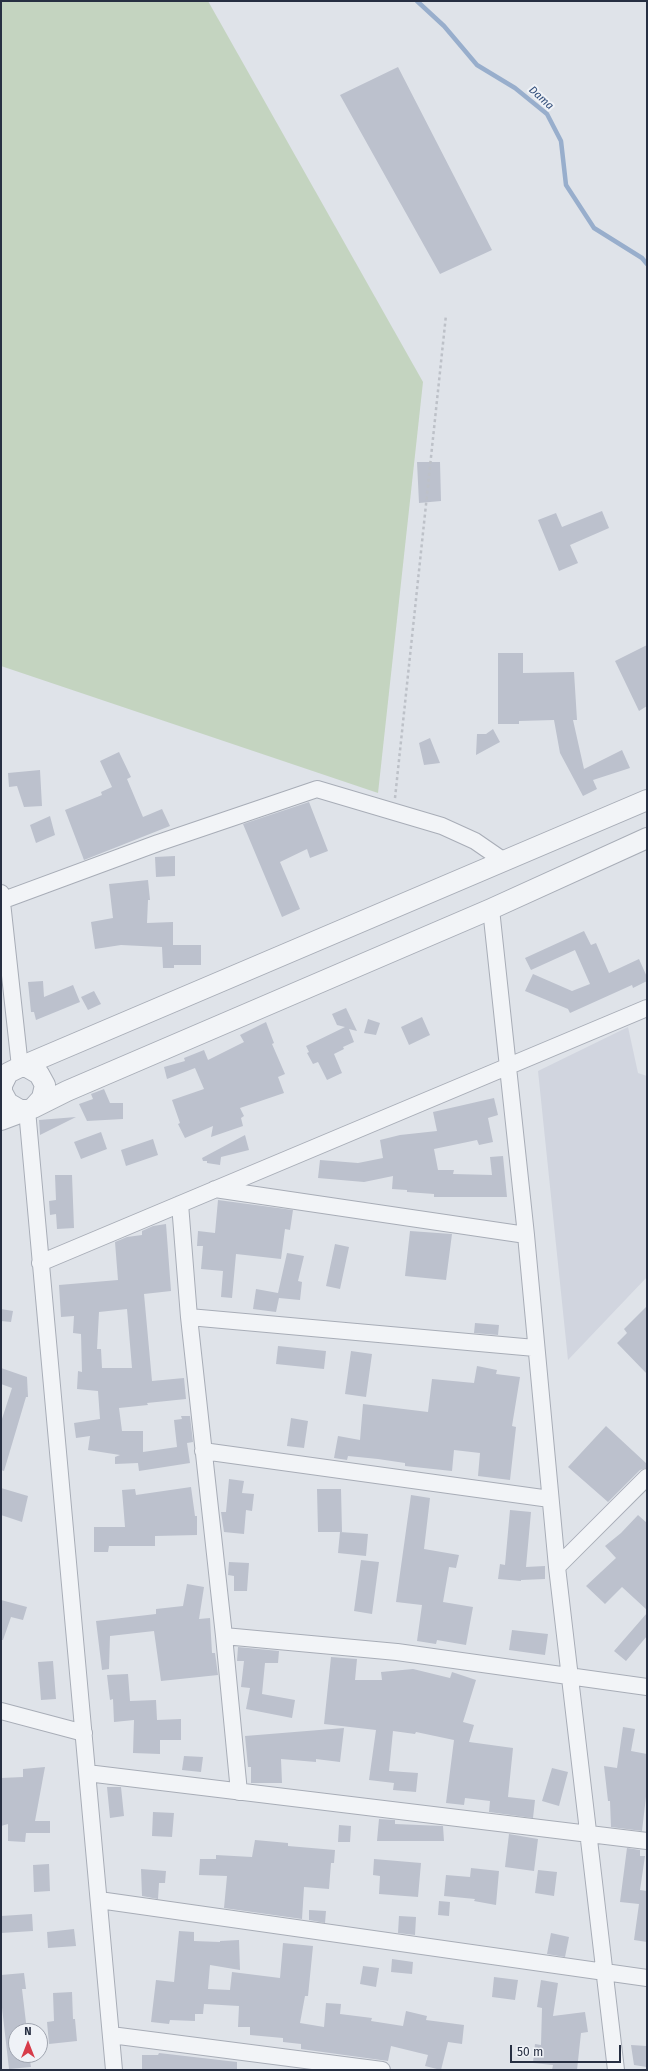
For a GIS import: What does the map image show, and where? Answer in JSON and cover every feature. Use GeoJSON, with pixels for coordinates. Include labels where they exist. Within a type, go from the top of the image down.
{"type":"FeatureCollection","features":[{"type":"Feature","properties":{"kind":"street"},"geometry":{"type":"LineString","coordinates":[[12,1071],[1,898],[317,788],[394,810],[442,826],[475,841],[504,860]]}},
{"type":"Feature","properties":{"kind":"street"},"geometry":{"type":"LineString","coordinates":[[12,1071],[33,1070],[43,1079],[45,1092],[39,1104],[30,1109],[14,1107],[4,1098],[2,1085],[4,1079],[12,1071],[647,800]]}},
{"type":"Feature","properties":{"kind":"street"},"geometry":{"type":"LineString","coordinates":[[1,1120],[30,1109],[67,1091],[491,909],[647,838]]}},
{"type":"Feature","properties":{"kind":"street"},"geometry":{"type":"LineString","coordinates":[[491,909],[526,1235],[535,1348],[557,1567],[589,1833],[603,1972],[616,2070]]}},
{"type":"Feature","properties":{"kind":"street"},"geometry":{"type":"LineString","coordinates":[[40,1263],[647,1008]]}},
{"type":"Feature","properties":{"kind":"street"},"geometry":{"type":"LineString","coordinates":[[30,1109],[40,1263],[114,2070]]}},
{"type":"Feature","properties":{"kind":"street"},"geometry":{"type":"LineString","coordinates":[[214,1189],[526,1235]]}},
{"type":"Feature","properties":{"kind":"street"},"geometry":{"type":"LineString","coordinates":[[180,1204],[189,1317],[224,1636],[239,1792]]}},
{"type":"Feature","properties":{"kind":"street"},"geometry":{"type":"LineString","coordinates":[[189,1317],[535,1348]]}},
{"type":"Feature","properties":{"kind":"street"},"geometry":{"type":"LineString","coordinates":[[203,1451],[550,1499]]}},
{"type":"Feature","properties":{"kind":"street"},"geometry":{"type":"LineString","coordinates":[[557,1567],[647,1477]]}},
{"type":"Feature","properties":{"kind":"street"},"geometry":{"type":"LineString","coordinates":[[224,1636],[397,1652],[647,1687]]}},
{"type":"Feature","properties":{"kind":"street"},"geometry":{"type":"LineString","coordinates":[[1,1711],[84,1733]]}},
{"type":"Feature","properties":{"kind":"street"},"geometry":{"type":"LineString","coordinates":[[87,1773],[647,1841]]}},
{"type":"Feature","properties":{"kind":"street"},"geometry":{"type":"LineString","coordinates":[[99,1900],[647,1978]]}},
{"type":"Feature","properties":{"kind":"street"},"geometry":{"type":"LineString","coordinates":[[111,2035],[382,2070]]}},
{"type":"Feature","properties":{"kind":"path"},"geometry":{"type":"LineString","coordinates":[[394,810],[446,315]]}},
{"type":"Feature","properties":{"kind":"shaded area"},"geometry":{"type":"Polygon","coordinates":[[[628,1027],[638,1073],[647,1076],[647,1277],[568,1360],[538,1071],[628,1027]]]}},
{"type":"Feature","properties":{"kind":"green space"},"geometry":{"type":"Polygon","coordinates":[[[1,1],[208,1],[423,382],[378,793],[1,666],[1,1]]]}},
{"type":"Feature","properties":{"kind":"building"},"geometry":{"type":"Polygon","coordinates":[[[398,67],[492,250],[440,274],[340,95],[398,67]]]}},
{"type":"Feature","properties":{"kind":"building"},"geometry":{"type":"Polygon","coordinates":[[[417,462],[440,462],[441,501],[419,503],[417,462]]]}},
{"type":"Feature","properties":{"kind":"building"},"geometry":{"type":"Polygon","coordinates":[[[602,511],[609,528],[570,545],[578,563],[559,571],[538,520],[556,513],[562,527],[602,511]]]}},
{"type":"Feature","properties":{"kind":"building"},"geometry":{"type":"Polygon","coordinates":[[[647,645],[647,706],[639,711],[615,661],[647,645]]]}},
{"type":"Feature","properties":{"kind":"building"},"geometry":{"type":"Polygon","coordinates":[[[498,653],[523,653],[523,673],[574,672],[577,720],[573,720],[584,769],[622,750],[630,768],[593,780],[597,789],[583,796],[560,753],[554,720],[519,721],[519,724],[498,724],[498,653]]]}},
{"type":"Feature","properties":{"kind":"building"},"geometry":{"type":"Polygon","coordinates":[[[493,729],[500,742],[476,755],[477,734],[486,734],[493,729]]]}},
{"type":"Feature","properties":{"kind":"building"},"geometry":{"type":"Polygon","coordinates":[[[430,738],[440,763],[424,765],[419,743],[430,738]]]}},
{"type":"Feature","properties":{"kind":"building"},"geometry":{"type":"Polygon","coordinates":[[[119,752],[131,777],[127,779],[143,817],[162,809],[170,826],[84,860],[65,810],[102,795],[101,792],[112,787],[100,761],[119,752]]]}},
{"type":"Feature","properties":{"kind":"building"},"geometry":{"type":"Polygon","coordinates":[[[40,770],[42,806],[24,807],[17,786],[9,787],[8,773],[40,770]]]}},
{"type":"Feature","properties":{"kind":"building"},"geometry":{"type":"Polygon","coordinates":[[[309,802],[328,851],[310,858],[307,849],[280,862],[300,909],[282,917],[243,824],[309,802]]]}},
{"type":"Feature","properties":{"kind":"building"},"geometry":{"type":"Polygon","coordinates":[[[50,816],[55,835],[36,843],[30,825],[50,816]]]}},
{"type":"Feature","properties":{"kind":"building"},"geometry":{"type":"Polygon","coordinates":[[[175,856],[175,876],[156,877],[155,857],[175,856]]]}},
{"type":"Feature","properties":{"kind":"building"},"geometry":{"type":"Polygon","coordinates":[[[148,880],[150,900],[148,900],[147,923],[173,922],[173,945],[201,945],[201,965],[174,965],[174,968],[163,968],[162,947],[121,945],[95,949],[91,922],[113,918],[109,884],[148,880]]]}},
{"type":"Feature","properties":{"kind":"building"},"geometry":{"type":"Polygon","coordinates":[[[584,931],[591,945],[596,943],[609,973],[639,959],[647,977],[647,981],[633,988],[632,985],[570,1013],[568,1009],[525,991],[533,974],[572,991],[590,984],[575,950],[531,970],[525,958],[584,931]]]}},
{"type":"Feature","properties":{"kind":"building"},"geometry":{"type":"Polygon","coordinates":[[[43,981],[44,997],[73,985],[80,1002],[36,1020],[34,1012],[31,1012],[28,982],[43,981]]]}},
{"type":"Feature","properties":{"kind":"building"},"geometry":{"type":"Polygon","coordinates":[[[94,991],[101,1004],[88,1010],[81,997],[94,991]]]}},
{"type":"Feature","properties":{"kind":"building"},"geometry":{"type":"Polygon","coordinates":[[[346,1008],[357,1031],[349,1029],[354,1042],[343,1047],[344,1049],[334,1054],[342,1073],[327,1080],[318,1062],[313,1064],[307,1053],[309,1052],[306,1046],[345,1027],[337,1025],[332,1014],[346,1008]]]}},
{"type":"Feature","properties":{"kind":"building"},"geometry":{"type":"Polygon","coordinates":[[[422,1017],[430,1035],[409,1045],[401,1027],[422,1017]]]}},
{"type":"Feature","properties":{"kind":"building"},"geometry":{"type":"Polygon","coordinates":[[[368,1019],[380,1023],[376,1035],[364,1033],[368,1019]]]}},
{"type":"Feature","properties":{"kind":"building"},"geometry":{"type":"Polygon","coordinates":[[[266,1022],[274,1043],[272,1044],[285,1074],[278,1077],[284,1093],[240,1108],[244,1116],[241,1118],[243,1126],[211,1137],[213,1126],[185,1138],[178,1124],[180,1123],[172,1100],[204,1089],[195,1068],[167,1079],[164,1067],[185,1061],[184,1058],[204,1050],[208,1060],[244,1042],[240,1035],[266,1022]]]}},
{"type":"Feature","properties":{"kind":"building"},"geometry":{"type":"Polygon","coordinates":[[[104,1089],[110,1103],[123,1103],[123,1119],[87,1121],[79,1104],[93,1099],[91,1094],[104,1089]]]}},
{"type":"Feature","properties":{"kind":"building"},"geometry":{"type":"Polygon","coordinates":[[[494,1098],[498,1115],[488,1118],[493,1142],[479,1145],[477,1140],[434,1149],[438,1170],[454,1170],[453,1174],[492,1175],[490,1157],[503,1156],[507,1197],[434,1197],[434,1194],[407,1192],[407,1190],[392,1189],[393,1176],[364,1182],[318,1178],[320,1160],[358,1163],[383,1158],[380,1140],[400,1135],[437,1131],[433,1112],[494,1098]]]}},
{"type":"Feature","properties":{"kind":"building"},"geometry":{"type":"Polygon","coordinates":[[[76,1117],[40,1135],[39,1120],[76,1117]]]}},
{"type":"Feature","properties":{"kind":"building"},"geometry":{"type":"Polygon","coordinates":[[[101,1132],[107,1149],[81,1159],[74,1142],[101,1132]]]}},
{"type":"Feature","properties":{"kind":"building"},"geometry":{"type":"Polygon","coordinates":[[[245,1135],[249,1150],[221,1157],[220,1165],[203,1161],[202,1158],[245,1135]]]}},
{"type":"Feature","properties":{"kind":"building"},"geometry":{"type":"Polygon","coordinates":[[[153,1139],[158,1155],[126,1166],[121,1150],[153,1139]]]}},
{"type":"Feature","properties":{"kind":"building"},"geometry":{"type":"Polygon","coordinates":[[[55,1175],[72,1175],[74,1228],[57,1229],[56,1214],[50,1215],[49,1201],[56,1200],[55,1175]]]}},
{"type":"Feature","properties":{"kind":"building"},"geometry":{"type":"Polygon","coordinates":[[[218,1200],[293,1210],[290,1230],[285,1229],[281,1259],[236,1254],[232,1298],[221,1297],[223,1271],[201,1269],[203,1246],[197,1246],[198,1231],[215,1233],[218,1200]]]}},
{"type":"Feature","properties":{"kind":"building"},"geometry":{"type":"Polygon","coordinates":[[[166,1224],[171,1291],[144,1294],[152,1381],[184,1378],[186,1399],[147,1403],[148,1405],[119,1408],[122,1431],[143,1431],[143,1452],[177,1447],[174,1420],[182,1419],[181,1416],[190,1416],[193,1442],[187,1443],[190,1463],[139,1471],[138,1463],[115,1464],[115,1457],[120,1455],[88,1450],[90,1436],[76,1438],[74,1423],[100,1419],[98,1391],[77,1389],[78,1371],[82,1372],[81,1334],[73,1333],[74,1316],[61,1317],[59,1285],[118,1280],[115,1242],[127,1237],[142,1235],[142,1231],[153,1226],[166,1224]],[[127,1309],[99,1312],[97,1349],[101,1349],[102,1368],[132,1368],[127,1309]]]}},
{"type":"Feature","properties":{"kind":"building"},"geometry":{"type":"Polygon","coordinates":[[[410,1231],[452,1234],[446,1280],[405,1276],[410,1231]]]}},
{"type":"Feature","properties":{"kind":"building"},"geometry":{"type":"Polygon","coordinates":[[[335,1244],[349,1247],[340,1289],[326,1286],[335,1244]]]}},
{"type":"Feature","properties":{"kind":"building"},"geometry":{"type":"Polygon","coordinates":[[[287,1253],[304,1256],[298,1281],[302,1282],[300,1300],[279,1298],[276,1312],[253,1309],[256,1289],[278,1293],[287,1253]]]}},
{"type":"Feature","properties":{"kind":"building"},"geometry":{"type":"Polygon","coordinates":[[[647,1306],[647,1374],[617,1343],[627,1333],[624,1329],[647,1306]]]}},
{"type":"Feature","properties":{"kind":"building"},"geometry":{"type":"Polygon","coordinates":[[[1,1309],[13,1311],[11,1322],[1,1321],[1,1309]]]}},
{"type":"Feature","properties":{"kind":"building"},"geometry":{"type":"Polygon","coordinates":[[[475,1323],[499,1325],[498,1335],[474,1333],[475,1323]]]}},
{"type":"Feature","properties":{"kind":"building"},"geometry":{"type":"Polygon","coordinates":[[[278,1346],[326,1351],[324,1369],[276,1364],[278,1346]]]}},
{"type":"Feature","properties":{"kind":"building"},"geometry":{"type":"Polygon","coordinates":[[[351,1351],[372,1354],[366,1397],[345,1394],[351,1351]]]}},
{"type":"Feature","properties":{"kind":"building"},"geometry":{"type":"Polygon","coordinates":[[[477,1366],[497,1370],[496,1374],[520,1377],[512,1426],[516,1427],[510,1480],[478,1476],[480,1453],[454,1450],[452,1471],[405,1466],[405,1463],[378,1459],[348,1456],[347,1460],[334,1458],[338,1436],[360,1440],[363,1404],[428,1412],[432,1379],[474,1383],[477,1366]]]}},
{"type":"Feature","properties":{"kind":"building"},"geometry":{"type":"Polygon","coordinates":[[[1,1368],[27,1377],[28,1397],[26,1397],[4,1471],[1,1470],[1,1422],[12,1388],[1,1384],[1,1368]]]}},
{"type":"Feature","properties":{"kind":"building"},"geometry":{"type":"Polygon","coordinates":[[[291,1418],[308,1421],[304,1448],[287,1446],[291,1418]]]}},
{"type":"Feature","properties":{"kind":"building"},"geometry":{"type":"Polygon","coordinates":[[[606,1426],[647,1464],[646,1468],[640,1470],[608,1502],[568,1467],[606,1426]]]}},
{"type":"Feature","properties":{"kind":"building"},"geometry":{"type":"Polygon","coordinates":[[[229,1479],[244,1481],[242,1493],[254,1494],[252,1511],[246,1510],[244,1534],[224,1532],[221,1512],[226,1512],[229,1479]]]}},
{"type":"Feature","properties":{"kind":"building"},"geometry":{"type":"Polygon","coordinates":[[[191,1487],[195,1516],[197,1516],[197,1535],[155,1536],[155,1546],[109,1546],[108,1552],[94,1552],[94,1527],[125,1527],[122,1490],[135,1489],[136,1495],[191,1487]]]}},
{"type":"Feature","properties":{"kind":"building"},"geometry":{"type":"Polygon","coordinates":[[[1,1488],[28,1496],[22,1522],[1,1515],[1,1488]]]}},
{"type":"Feature","properties":{"kind":"building"},"geometry":{"type":"Polygon","coordinates":[[[317,1489],[341,1489],[342,1532],[318,1532],[317,1489]]]}},
{"type":"Feature","properties":{"kind":"building"},"geometry":{"type":"Polygon","coordinates":[[[411,1495],[430,1498],[424,1549],[459,1555],[456,1568],[449,1567],[443,1602],[473,1607],[466,1645],[437,1640],[436,1644],[417,1641],[422,1605],[396,1602],[411,1495]]]}},
{"type":"Feature","properties":{"kind":"building"},"geometry":{"type":"Polygon","coordinates":[[[510,1510],[531,1512],[526,1567],[545,1566],[545,1579],[521,1581],[498,1579],[500,1564],[505,1565],[510,1510]]]}},
{"type":"Feature","properties":{"kind":"building"},"geometry":{"type":"Polygon","coordinates":[[[638,1515],[647,1523],[647,1610],[622,1587],[605,1604],[586,1586],[616,1558],[605,1546],[621,1533],[638,1515]]]}},
{"type":"Feature","properties":{"kind":"building"},"geometry":{"type":"Polygon","coordinates":[[[340,1532],[368,1534],[366,1556],[338,1553],[340,1532]]]}},
{"type":"Feature","properties":{"kind":"building"},"geometry":{"type":"Polygon","coordinates":[[[361,1560],[379,1562],[372,1614],[354,1611],[361,1560]]]}},
{"type":"Feature","properties":{"kind":"building"},"geometry":{"type":"Polygon","coordinates":[[[229,1562],[249,1563],[247,1591],[234,1591],[234,1576],[228,1575],[229,1562]]]}},
{"type":"Feature","properties":{"kind":"building"},"geometry":{"type":"Polygon","coordinates":[[[187,1584],[204,1587],[199,1619],[210,1618],[212,1653],[215,1653],[218,1675],[161,1681],[154,1631],[110,1636],[109,1669],[102,1670],[96,1621],[156,1614],[156,1609],[183,1606],[187,1584]]]}},
{"type":"Feature","properties":{"kind":"building"},"geometry":{"type":"Polygon","coordinates":[[[1,1600],[27,1607],[23,1620],[11,1617],[3,1640],[1,1640],[1,1600]]]}},
{"type":"Feature","properties":{"kind":"building"},"geometry":{"type":"Polygon","coordinates":[[[647,1613],[647,1636],[626,1661],[614,1651],[647,1613]]]}},
{"type":"Feature","properties":{"kind":"building"},"geometry":{"type":"Polygon","coordinates":[[[512,1630],[548,1634],[545,1655],[509,1650],[512,1630]]]}},
{"type":"Feature","properties":{"kind":"building"},"geometry":{"type":"Polygon","coordinates":[[[238,1647],[279,1651],[278,1663],[265,1663],[262,1694],[295,1700],[292,1718],[246,1709],[250,1688],[241,1687],[244,1661],[237,1661],[238,1647]]]}},
{"type":"Feature","properties":{"kind":"building"},"geometry":{"type":"Polygon","coordinates":[[[331,1657],[357,1659],[355,1680],[382,1680],[381,1672],[413,1669],[450,1678],[452,1672],[476,1680],[463,1722],[474,1725],[469,1742],[513,1748],[508,1797],[535,1800],[533,1818],[489,1812],[490,1801],[465,1798],[464,1805],[446,1803],[454,1740],[416,1732],[415,1734],[393,1731],[389,1771],[418,1773],[416,1792],[393,1790],[394,1783],[369,1780],[376,1730],[324,1724],[331,1657]]]}},
{"type":"Feature","properties":{"kind":"building"},"geometry":{"type":"Polygon","coordinates":[[[53,1661],[56,1699],[41,1700],[38,1662],[53,1661]]]}},
{"type":"Feature","properties":{"kind":"building"},"geometry":{"type":"Polygon","coordinates":[[[128,1674],[130,1701],[156,1700],[157,1720],[181,1719],[181,1740],[160,1740],[160,1754],[133,1753],[134,1720],[114,1722],[113,1699],[110,1700],[107,1675],[128,1674]]]}},
{"type":"Feature","properties":{"kind":"building"},"geometry":{"type":"Polygon","coordinates":[[[623,1727],[635,1729],[631,1751],[647,1754],[647,1788],[642,1831],[611,1827],[610,1801],[608,1801],[604,1766],[617,1768],[623,1727]]]}},
{"type":"Feature","properties":{"kind":"building"},"geometry":{"type":"Polygon","coordinates":[[[344,1728],[340,1762],[316,1759],[316,1762],[281,1759],[282,1783],[251,1783],[251,1767],[248,1767],[245,1736],[344,1728]]]}},
{"type":"Feature","properties":{"kind":"building"},"geometry":{"type":"Polygon","coordinates":[[[184,1756],[203,1757],[201,1772],[182,1770],[184,1756]]]}},
{"type":"Feature","properties":{"kind":"building"},"geometry":{"type":"Polygon","coordinates":[[[45,1767],[35,1821],[50,1821],[50,1833],[26,1833],[25,1842],[8,1841],[8,1824],[1,1826],[1,1778],[23,1777],[23,1769],[45,1767]]]}},
{"type":"Feature","properties":{"kind":"building"},"geometry":{"type":"Polygon","coordinates":[[[552,1768],[568,1772],[559,1806],[542,1801],[552,1768]]]}},
{"type":"Feature","properties":{"kind":"building"},"geometry":{"type":"Polygon","coordinates":[[[107,1787],[121,1787],[124,1816],[110,1818],[107,1787]]]}},
{"type":"Feature","properties":{"kind":"building"},"geometry":{"type":"Polygon","coordinates":[[[153,1812],[174,1813],[172,1837],[152,1836],[153,1812]]]}},
{"type":"Feature","properties":{"kind":"building"},"geometry":{"type":"Polygon","coordinates":[[[379,1819],[395,1820],[395,1824],[443,1826],[444,1841],[377,1841],[379,1819]]]}},
{"type":"Feature","properties":{"kind":"building"},"geometry":{"type":"Polygon","coordinates":[[[339,1825],[351,1826],[350,1842],[338,1842],[339,1825]]]}},
{"type":"Feature","properties":{"kind":"building"},"geometry":{"type":"Polygon","coordinates":[[[509,1834],[538,1839],[534,1871],[505,1867],[509,1834]]]}},
{"type":"Feature","properties":{"kind":"building"},"geometry":{"type":"Polygon","coordinates":[[[255,1840],[288,1843],[288,1846],[335,1850],[334,1863],[331,1863],[329,1889],[304,1887],[302,1919],[224,1908],[227,1876],[199,1875],[200,1859],[216,1859],[216,1855],[252,1857],[255,1840]]]}},
{"type":"Feature","properties":{"kind":"building"},"geometry":{"type":"Polygon","coordinates":[[[627,1848],[640,1850],[640,1856],[645,1856],[640,1890],[647,1891],[647,1942],[634,1940],[639,1904],[620,1902],[627,1848]]]}},
{"type":"Feature","properties":{"kind":"building"},"geometry":{"type":"Polygon","coordinates":[[[374,1859],[421,1863],[418,1897],[379,1894],[380,1876],[373,1875],[374,1859]]]}},
{"type":"Feature","properties":{"kind":"building"},"geometry":{"type":"Polygon","coordinates":[[[49,1864],[50,1891],[34,1892],[33,1865],[49,1864]]]}},
{"type":"Feature","properties":{"kind":"building"},"geometry":{"type":"Polygon","coordinates":[[[471,1868],[499,1871],[496,1905],[474,1901],[475,1899],[444,1896],[446,1875],[470,1877],[471,1868]]]}},
{"type":"Feature","properties":{"kind":"building"},"geometry":{"type":"Polygon","coordinates":[[[141,1869],[166,1871],[165,1883],[159,1883],[158,1899],[142,1896],[141,1869]]]}},
{"type":"Feature","properties":{"kind":"building"},"geometry":{"type":"Polygon","coordinates":[[[538,1870],[557,1872],[554,1896],[535,1893],[538,1870]]]}},
{"type":"Feature","properties":{"kind":"building"},"geometry":{"type":"Polygon","coordinates":[[[439,1901],[450,1902],[449,1916],[438,1915],[439,1901]]]}},
{"type":"Feature","properties":{"kind":"building"},"geometry":{"type":"Polygon","coordinates":[[[309,1910],[326,1911],[325,1923],[309,1920],[309,1910]]]}},
{"type":"Feature","properties":{"kind":"building"},"geometry":{"type":"Polygon","coordinates":[[[32,1914],[33,1931],[1,1933],[1,1916],[32,1914]]]}},
{"type":"Feature","properties":{"kind":"building"},"geometry":{"type":"Polygon","coordinates":[[[399,1916],[416,1917],[415,1935],[398,1933],[399,1916]]]}},
{"type":"Feature","properties":{"kind":"building"},"geometry":{"type":"Polygon","coordinates":[[[74,1929],[76,1946],[48,1948],[47,1932],[74,1929]]]}},
{"type":"Feature","properties":{"kind":"building"},"geometry":{"type":"Polygon","coordinates":[[[179,1931],[194,1932],[194,1941],[220,1942],[239,1940],[240,1970],[210,1965],[208,1989],[230,1990],[232,1972],[280,1978],[283,1943],[313,1946],[308,1996],[305,1996],[300,2023],[324,2027],[326,2003],[341,2004],[340,2014],[372,2018],[371,2021],[403,2026],[406,2011],[427,2016],[426,2020],[464,2025],[462,2044],[448,2042],[441,2070],[425,2066],[428,2055],[391,2046],[388,2061],[301,2049],[301,2044],[283,2042],[283,2038],[250,2035],[250,2027],[238,2027],[239,2006],[204,2004],[203,2014],[195,2014],[195,2021],[170,2020],[169,2024],[151,2022],[156,1980],[174,1982],[179,1931]]]}},
{"type":"Feature","properties":{"kind":"building"},"geometry":{"type":"Polygon","coordinates":[[[551,1933],[569,1937],[565,1957],[547,1954],[551,1933]]]}},
{"type":"Feature","properties":{"kind":"building"},"geometry":{"type":"Polygon","coordinates":[[[392,1959],[413,1962],[412,1974],[391,1972],[392,1959]]]}},
{"type":"Feature","properties":{"kind":"building"},"geometry":{"type":"Polygon","coordinates":[[[363,1966],[379,1968],[376,1987],[360,1984],[363,1966]]]}},
{"type":"Feature","properties":{"kind":"building"},"geometry":{"type":"Polygon","coordinates":[[[24,1973],[26,1989],[22,1989],[26,2023],[8,2023],[8,2060],[1,1999],[1,1975],[24,1973]]]}},
{"type":"Feature","properties":{"kind":"building"},"geometry":{"type":"Polygon","coordinates":[[[494,1977],[518,1980],[515,2000],[492,1997],[494,1977]]]}},
{"type":"Feature","properties":{"kind":"building"},"geometry":{"type":"Polygon","coordinates":[[[541,1980],[558,1983],[553,2016],[585,2012],[588,2032],[581,2033],[577,2070],[552,2070],[553,2065],[533,2063],[535,2044],[541,2045],[542,2008],[537,2007],[541,1980]]]}},
{"type":"Feature","properties":{"kind":"building"},"geometry":{"type":"Polygon","coordinates":[[[72,1992],[73,2019],[75,2019],[77,2041],[49,2044],[47,2022],[54,2021],[53,1993],[72,1992]]]}},
{"type":"Feature","properties":{"kind":"building"},"geometry":{"type":"Polygon","coordinates":[[[631,2045],[647,2046],[647,2067],[634,2065],[631,2045]]]}},
{"type":"Feature","properties":{"kind":"building"},"geometry":{"type":"Polygon","coordinates":[[[159,2053],[237,2062],[237,2070],[142,2070],[142,2055],[158,2055],[159,2053]]]}},
{"type":"Feature","properties":{"kind":"building"},"geometry":{"type":"Polygon","coordinates":[[[8,2063],[30,2063],[31,2067],[9,2069],[8,2063]]]}},
{"type":"Feature","properties":{"kind":"waterway","name":"Dama"},"geometry":{"type":"LineString","coordinates":[[417,1],[444,26],[477,65],[515,88],[547,114],[561,141],[566,185],[594,228],[642,258],[647,264]]}}]}
